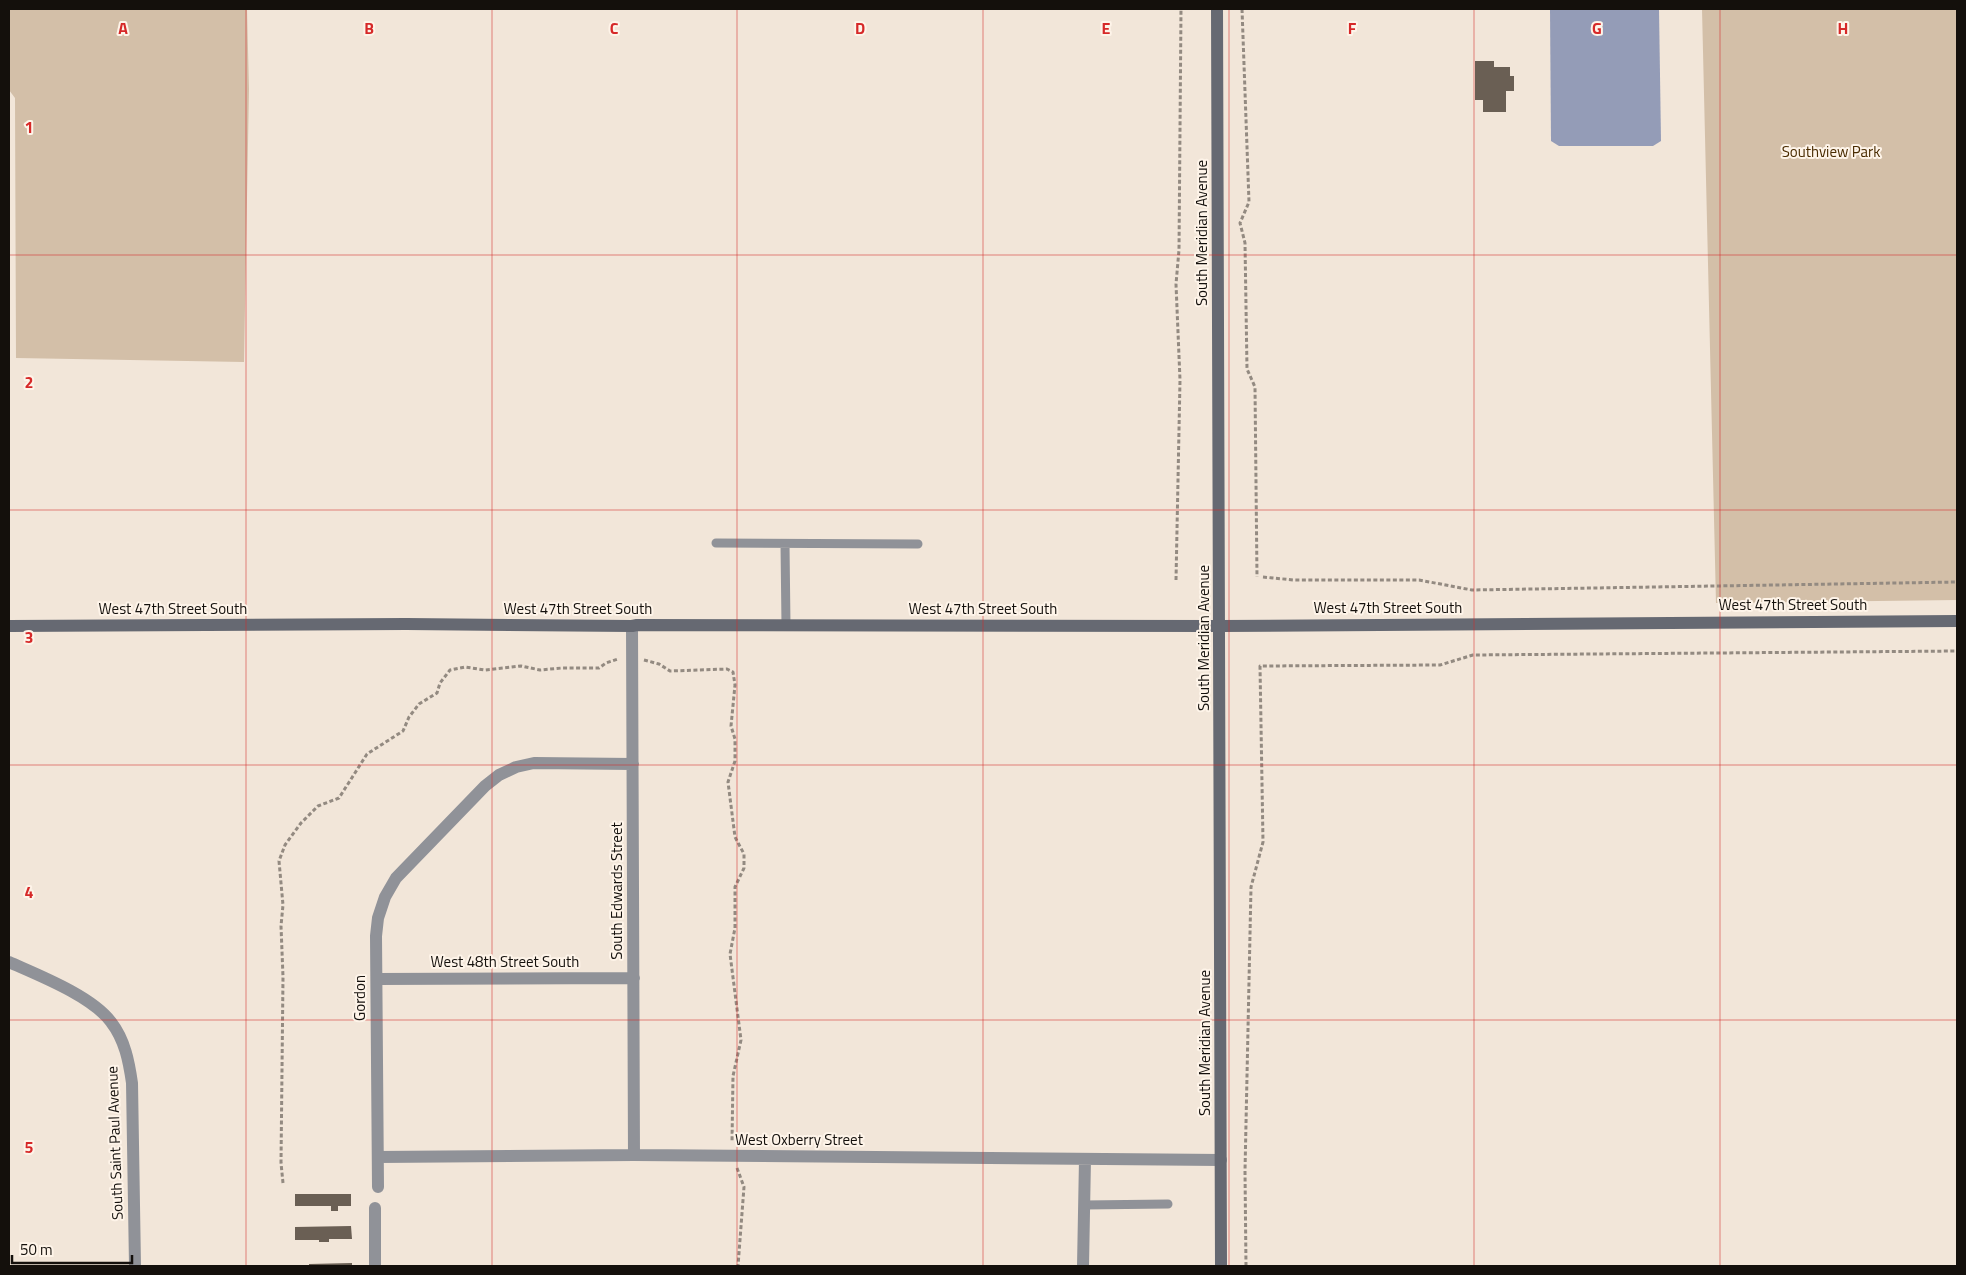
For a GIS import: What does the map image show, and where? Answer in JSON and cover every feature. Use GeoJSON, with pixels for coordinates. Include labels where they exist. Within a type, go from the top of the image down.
{"type":"FeatureCollection","features":[{"type":"Feature","properties":{"kind":"street","name":"South Meridian Avenue"},"geometry":{"type":"LineString","coordinates":[[1217,9],[1221,1266]]}},
{"type":"Feature","properties":{"kind":"street","name":"West 47th Street South"},"geometry":{"type":"LineString","coordinates":[[9,626],[416,624],[1220,626],[1957,620]]}},
{"type":"Feature","properties":{"kind":"street","name":"South Edwards Street"},"geometry":{"type":"LineString","coordinates":[[632,626],[634,1155]]}},
{"type":"Feature","properties":{"kind":"street","name":"Gordon"},"geometry":{"type":"LineString","coordinates":[[378,1188],[376,936],[378,918],[385,897],[396,878],[485,786],[499,775],[516,767],[534,763],[633,764]]}},
{"type":"Feature","properties":{"kind":"street","name":"South Saint Paul Avenue"},"geometry":{"type":"LineString","coordinates":[[9,962],[43,977],[97,1008],[111,1021],[123,1041],[132,1083],[135,1266]]}},
{"type":"Feature","properties":{"kind":"street","name":"West 48th Street South"},"geometry":{"type":"LineString","coordinates":[[376,979],[634,978]]}},
{"type":"Feature","properties":{"kind":"street","name":"West Oxberry Street"},"geometry":{"type":"LineString","coordinates":[[378,1157],[634,1155],[1221,1160]]}},
{"type":"Feature","properties":{"kind":"street"},"geometry":{"type":"LineString","coordinates":[[1083,1266],[1085,1158]]}},
{"type":"Feature","properties":{"kind":"street"},"geometry":{"type":"LineString","coordinates":[[375,1208],[375,1266]]}},
{"type":"Feature","properties":{"kind":"lane"},"geometry":{"type":"LineString","coordinates":[[716,543],[918,544]]}},
{"type":"Feature","properties":{"kind":"lane"},"geometry":{"type":"LineString","coordinates":[[785,544],[786,625]]}},
{"type":"Feature","properties":{"kind":"lane"},"geometry":{"type":"LineString","coordinates":[[1084,1205],[1168,1204]]}},
{"type":"Feature","properties":{"kind":"path"},"geometry":{"type":"LineString","coordinates":[[1176,580],[1180,380],[1176,284],[1179,250],[1181,9]]}},
{"type":"Feature","properties":{"kind":"path"},"geometry":{"type":"LineString","coordinates":[[1242,9],[1248,202],[1240,223],[1245,243],[1248,369],[1255,387],[1257,577]]}},
{"type":"Feature","properties":{"kind":"path"},"geometry":{"type":"LineString","coordinates":[[1263,577],[1294,580],[1419,580],[1472,590],[1957,582]]}},
{"type":"Feature","properties":{"kind":"path"},"geometry":{"type":"LineString","coordinates":[[1246,1266],[1245,1171],[1251,887],[1263,842],[1260,666],[1440,665],[1473,655],[1957,651]]}},
{"type":"Feature","properties":{"kind":"path"},"geometry":{"type":"LineString","coordinates":[[283,1183],[281,1163],[283,977],[281,926],[283,905],[279,861],[285,845],[301,822],[318,806],[338,798],[367,754],[403,731],[409,717],[419,704],[437,693],[440,683],[450,670],[465,667],[485,670],[520,666],[540,670],[599,668],[606,662],[624,658],[659,664],[670,671],[728,669],[733,672],[735,685],[731,726],[735,740],[735,761],[728,782],[735,837],[744,854],[744,868],[735,887],[735,928],[730,954],[740,1040],[733,1076],[732,1140],[737,1173],[744,1187],[738,1266]]}},
{"type":"Feature","properties":{"kind":"green space"},"geometry":{"type":"Polygon","coordinates":[[[9,9],[247,9],[249,89],[244,362],[16,358],[15,98],[9,90],[9,9]]]}},
{"type":"Feature","properties":{"kind":"green space","name":"Southview Park"},"geometry":{"type":"Polygon","coordinates":[[[1702,9],[1957,9],[1957,600],[1716,603],[1702,9]]]}},
{"type":"Feature","properties":{"kind":"water"},"geometry":{"type":"Polygon","coordinates":[[[1550,9],[1659,9],[1661,141],[1653,146],[1559,146],[1551,141],[1550,9]]]}},
{"type":"Feature","properties":{"kind":"building"},"geometry":{"type":"Polygon","coordinates":[[[1475,61],[1494,61],[1494,67],[1510,67],[1510,76],[1514,76],[1514,91],[1506,91],[1506,112],[1483,112],[1483,100],[1475,100],[1475,61]]]}},
{"type":"Feature","properties":{"kind":"building"},"geometry":{"type":"Polygon","coordinates":[[[295,1194],[351,1194],[351,1206],[338,1206],[338,1211],[331,1211],[331,1206],[295,1206],[295,1194]]]}},
{"type":"Feature","properties":{"kind":"building"},"geometry":{"type":"Polygon","coordinates":[[[351,1226],[352,1239],[329,1239],[329,1242],[295,1240],[295,1227],[351,1226]]]}},
{"type":"Feature","properties":{"kind":"building"},"geometry":{"type":"Polygon","coordinates":[[[352,1263],[352,1266],[309,1266],[309,1264],[352,1263]]]}}]}
